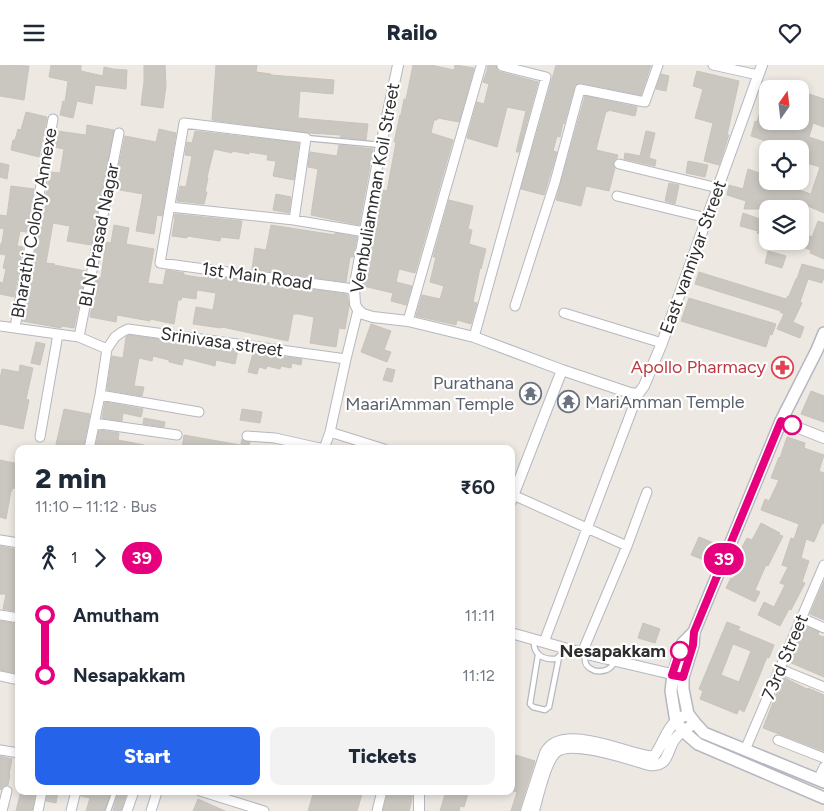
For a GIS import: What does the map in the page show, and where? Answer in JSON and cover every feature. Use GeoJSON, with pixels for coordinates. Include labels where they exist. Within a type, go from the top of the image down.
{"type":"FeatureCollection","features":[{"type":"Feature","properties":{"kind":"main road"},"geometry":{"type":"LineString","coordinates":[[824,333],[820,352],[781,421],[694,632],[682,643],[678,676],[671,691],[676,721],[682,731],[698,744],[824,798]]}},
{"type":"Feature","properties":{"kind":"main road"},"geometry":{"type":"LineString","coordinates":[[678,676],[691,718],[704,733],[821,781]]}},
{"type":"Feature","properties":{"kind":"street","name":"Vembuliamman Koil Street"},"geometry":{"type":"LineString","coordinates":[[358,310],[355,303],[354,289],[398,65]]}},
{"type":"Feature","properties":{"kind":"street"},"geometry":{"type":"LineString","coordinates":[[408,321],[482,65]]}},
{"type":"Feature","properties":{"kind":"street"},"geometry":{"type":"LineString","coordinates":[[515,306],[554,182],[580,89],[645,102],[658,65]]}},
{"type":"Feature","properties":{"kind":"street"},"geometry":{"type":"LineString","coordinates":[[713,65],[760,70]]}},
{"type":"Feature","properties":{"kind":"street"},"geometry":{"type":"LineString","coordinates":[[474,337],[546,77],[502,66]]}},
{"type":"Feature","properties":{"kind":"street","name":"East vanniyar Street"},"geometry":{"type":"LineString","coordinates":[[539,641],[588,527],[638,394],[644,386],[662,343],[760,70]]}},
{"type":"Feature","properties":{"kind":"street","name":"Bharathi Colony Annexe"},"geometry":{"type":"LineString","coordinates":[[15,327],[53,119]]}},
{"type":"Feature","properties":{"kind":"street"},"geometry":{"type":"LineString","coordinates":[[294,220],[306,138],[184,123],[170,207],[294,220],[365,232]]}},
{"type":"Feature","properties":{"kind":"street","name":"BLN Prasad Nagar"},"geometry":{"type":"LineString","coordinates":[[79,337],[119,133]]}},
{"type":"Feature","properties":{"kind":"street"},"geometry":{"type":"LineString","coordinates":[[619,164],[718,188]]}},
{"type":"Feature","properties":{"kind":"street"},"geometry":{"type":"LineString","coordinates":[[617,196],[707,218]]}},
{"type":"Feature","properties":{"kind":"street","name":"1st Main Road"},"geometry":{"type":"LineString","coordinates":[[170,207],[160,263],[354,289]]}},
{"type":"Feature","properties":{"kind":"street"},"geometry":{"type":"LineString","coordinates":[[325,445],[358,310],[363,314],[373,317],[408,321],[474,337],[562,370],[638,394]]}},
{"type":"Feature","properties":{"kind":"street"},"geometry":{"type":"LineString","coordinates":[[564,313],[662,343]]}},
{"type":"Feature","properties":{"kind":"street"},"geometry":{"type":"LineString","coordinates":[[0,326],[79,337],[107,349],[90,445]]}},
{"type":"Feature","properties":{"kind":"street","name":"Srinivasa street"},"geometry":{"type":"LineString","coordinates":[[107,349],[115,337],[128,329],[346,359]]}},
{"type":"Feature","properties":{"kind":"street"},"geometry":{"type":"LineString","coordinates":[[40,437],[58,334]]}},
{"type":"Feature","properties":{"kind":"street"},"geometry":{"type":"LineString","coordinates":[[515,482],[562,370]]}},
{"type":"Feature","properties":{"kind":"street"},"geometry":{"type":"LineString","coordinates":[[100,395],[198,411]]}},
{"type":"Feature","properties":{"kind":"street"},"geometry":{"type":"LineString","coordinates":[[781,421],[824,438]]}},
{"type":"Feature","properties":{"kind":"street"},"geometry":{"type":"LineString","coordinates":[[94,423],[177,435]]}},
{"type":"Feature","properties":{"kind":"street"},"geometry":{"type":"LineString","coordinates":[[330,432],[371,445]]}},
{"type":"Feature","properties":{"kind":"street"},"geometry":{"type":"LineString","coordinates":[[247,436],[275,438],[308,445]]}},
{"type":"Feature","properties":{"kind":"street"},"geometry":{"type":"LineString","coordinates":[[584,653],[647,492]]}},
{"type":"Feature","properties":{"kind":"street"},"geometry":{"type":"LineString","coordinates":[[515,499],[588,527],[627,546]]}},
{"type":"Feature","properties":{"kind":"street"},"geometry":{"type":"LineString","coordinates":[[0,540],[15,541]]}},
{"type":"Feature","properties":{"kind":"street","name":"73rd Street"},"geometry":{"type":"LineString","coordinates":[[745,750],[802,618],[821,582],[824,565]]}},
{"type":"Feature","properties":{"kind":"street"},"geometry":{"type":"LineString","coordinates":[[0,615],[15,617]]}},
{"type":"Feature","properties":{"kind":"street"},"geometry":{"type":"LineString","coordinates":[[802,618],[824,628]]}},
{"type":"Feature","properties":{"kind":"street"},"geometry":{"type":"LineString","coordinates":[[515,634],[566,649],[678,676]]}},
{"type":"Feature","properties":{"kind":"street"},"geometry":{"type":"LineString","coordinates":[[780,669],[824,687]]}},
{"type":"Feature","properties":{"kind":"street"},"geometry":{"type":"LineString","coordinates":[[0,677],[15,679]]}},
{"type":"Feature","properties":{"kind":"street"},"geometry":{"type":"LineString","coordinates":[[526,811],[545,753],[556,741],[564,739],[587,741],[651,757],[658,751],[665,736],[676,721],[691,718]]}},
{"type":"Feature","properties":{"kind":"street"},"geometry":{"type":"LineString","coordinates":[[534,811],[548,765],[559,750],[566,747],[591,749],[656,766],[666,759],[672,743],[691,718]]}},
{"type":"Feature","properties":{"kind":"street"},"geometry":{"type":"LineString","coordinates":[[778,740],[824,758]]}},
{"type":"Feature","properties":{"kind":"street"},"geometry":{"type":"LineString","coordinates":[[0,750],[15,752]]}},
{"type":"Feature","properties":{"kind":"street"},"geometry":{"type":"LineString","coordinates":[[821,781],[824,767]]}},
{"type":"Feature","properties":{"kind":"street"},"geometry":{"type":"LineString","coordinates":[[2,811],[7,791]]}},
{"type":"Feature","properties":{"kind":"street"},"geometry":{"type":"LineString","coordinates":[[38,811],[41,795]]}},
{"type":"Feature","properties":{"kind":"street"},"geometry":{"type":"LineString","coordinates":[[71,811],[75,795]]}},
{"type":"Feature","properties":{"kind":"street"},"geometry":{"type":"LineString","coordinates":[[127,811],[133,795]]}},
{"type":"Feature","properties":{"kind":"street"},"geometry":{"type":"LineString","coordinates":[[152,811],[156,795]]}},
{"type":"Feature","properties":{"kind":"street"},"geometry":{"type":"LineString","coordinates":[[212,795],[261,811]]}},
{"type":"Feature","properties":{"kind":"street"},"geometry":{"type":"LineString","coordinates":[[376,811],[381,795]]}},
{"type":"Feature","properties":{"kind":"street"},"geometry":{"type":"LineString","coordinates":[[419,795],[419,811]]}},
{"type":"Feature","properties":{"kind":"lane"},"geometry":{"type":"LineString","coordinates":[[306,138],[381,145]]}},
{"type":"Feature","properties":{"kind":"lane"},"geometry":{"type":"LineString","coordinates":[[539,641],[533,646],[535,651],[538,655],[551,659],[556,659],[566,649]]}},
{"type":"Feature","properties":{"kind":"lane"},"geometry":{"type":"LineString","coordinates":[[538,655],[530,704],[533,707],[545,710],[549,707],[559,657]]}},
{"type":"Feature","properties":{"kind":"lane"},"geometry":{"type":"LineString","coordinates":[[108,811],[114,795]]}},
{"type":"Feature","properties":{"kind":"building"},"geometry":{"type":"Polygon","coordinates":[[[0,65],[29,66],[24,100],[0,96],[0,65]]]}},
{"type":"Feature","properties":{"kind":"building"},"geometry":{"type":"Polygon","coordinates":[[[51,65],[81,65],[81,71],[103,76],[104,67],[127,70],[126,89],[95,85],[92,104],[77,101],[73,118],[60,115],[63,101],[65,102],[68,81],[49,77],[51,65]]]}},
{"type":"Feature","properties":{"kind":"building"},"geometry":{"type":"Polygon","coordinates":[[[144,65],[165,65],[166,86],[163,108],[141,105],[144,65]]]}},
{"type":"Feature","properties":{"kind":"building"},"geometry":{"type":"Polygon","coordinates":[[[216,65],[257,65],[256,72],[271,75],[334,80],[333,94],[300,91],[298,118],[368,124],[366,140],[340,137],[341,135],[309,133],[212,120],[216,65]]]}},
{"type":"Feature","properties":{"kind":"building"},"geometry":{"type":"Polygon","coordinates":[[[413,65],[431,65],[454,70],[455,65],[474,68],[459,122],[438,118],[434,120],[431,133],[453,140],[415,273],[399,269],[396,282],[412,286],[406,305],[391,301],[393,293],[363,286],[383,190],[387,191],[396,142],[394,142],[413,65]]]}},
{"type":"Feature","properties":{"kind":"building"},"geometry":{"type":"Polygon","coordinates":[[[488,65],[496,65],[497,70],[500,72],[538,82],[519,152],[516,152],[526,111],[507,107],[497,147],[467,138],[477,102],[484,104],[489,84],[483,82],[488,65]]]}},
{"type":"Feature","properties":{"kind":"building"},"geometry":{"type":"Polygon","coordinates":[[[556,65],[651,65],[641,95],[581,83],[575,85],[560,137],[557,136],[553,151],[557,152],[544,195],[521,189],[556,65]]]}},
{"type":"Feature","properties":{"kind":"building"},"geometry":{"type":"Polygon","coordinates":[[[697,71],[739,81],[727,135],[729,135],[719,165],[704,161],[713,123],[695,118],[703,89],[693,86],[697,71]]]}},
{"type":"Feature","properties":{"kind":"building"},"geometry":{"type":"Polygon","coordinates":[[[661,74],[669,76],[666,91],[656,89],[661,74]]]}},
{"type":"Feature","properties":{"kind":"building"},"geometry":{"type":"Polygon","coordinates":[[[809,94],[824,99],[824,127],[813,123],[809,137],[824,142],[824,213],[809,206],[809,200],[791,199],[759,200],[759,209],[744,209],[746,201],[727,195],[729,185],[743,189],[748,169],[759,173],[759,190],[799,190],[811,194],[820,167],[809,164],[809,140],[763,140],[751,136],[755,121],[757,122],[759,116],[759,130],[809,130],[809,94]]]}},
{"type":"Feature","properties":{"kind":"building"},"geometry":{"type":"Polygon","coordinates":[[[585,96],[637,107],[635,116],[606,111],[596,150],[618,155],[613,163],[615,168],[609,191],[586,186],[581,206],[556,200],[585,96]]]}},
{"type":"Feature","properties":{"kind":"building"},"geometry":{"type":"Polygon","coordinates":[[[26,112],[47,117],[39,157],[11,150],[18,129],[21,130],[26,112]]]}},
{"type":"Feature","properties":{"kind":"building"},"geometry":{"type":"Polygon","coordinates":[[[87,125],[114,130],[91,245],[67,241],[70,226],[53,223],[46,263],[86,271],[74,328],[61,326],[61,328],[22,321],[50,172],[60,173],[64,149],[54,147],[57,131],[86,135],[87,125]]]}},
{"type":"Feature","properties":{"kind":"building"},"geometry":{"type":"Polygon","coordinates":[[[159,129],[176,133],[162,216],[157,215],[154,234],[136,231],[143,194],[114,189],[125,136],[156,142],[159,129]]]}},
{"type":"Feature","properties":{"kind":"building"},"geometry":{"type":"Polygon","coordinates":[[[195,131],[299,143],[294,180],[273,176],[276,161],[267,160],[268,155],[232,151],[232,153],[214,149],[207,177],[205,192],[207,192],[204,204],[177,201],[180,186],[186,187],[192,156],[185,155],[187,142],[192,143],[195,131]]]}},
{"type":"Feature","properties":{"kind":"building"},"geometry":{"type":"Polygon","coordinates":[[[646,131],[655,133],[649,158],[656,160],[655,166],[624,159],[625,153],[640,156],[646,131]]]}},
{"type":"Feature","properties":{"kind":"building"},"geometry":{"type":"Polygon","coordinates":[[[339,145],[373,149],[359,225],[311,215],[318,169],[308,167],[310,152],[337,156],[339,145]]]}},
{"type":"Feature","properties":{"kind":"building"},"geometry":{"type":"Polygon","coordinates":[[[688,161],[708,165],[705,177],[686,173],[688,161]]]}},
{"type":"Feature","properties":{"kind":"building"},"geometry":{"type":"Polygon","coordinates":[[[0,163],[9,165],[7,179],[0,177],[0,163]]]}},
{"type":"Feature","properties":{"kind":"building"},"geometry":{"type":"Polygon","coordinates":[[[669,183],[679,185],[675,204],[665,201],[669,183]]]}},
{"type":"Feature","properties":{"kind":"building"},"geometry":{"type":"Polygon","coordinates":[[[11,186],[34,189],[26,232],[20,231],[17,246],[23,247],[14,297],[0,294],[0,282],[3,283],[6,269],[3,268],[6,255],[0,254],[4,229],[0,228],[0,215],[7,216],[11,186]]]}},
{"type":"Feature","properties":{"kind":"building"},"geometry":{"type":"Polygon","coordinates":[[[276,194],[291,197],[289,213],[273,210],[276,194]]]}},
{"type":"Feature","properties":{"kind":"building"},"geometry":{"type":"Polygon","coordinates":[[[449,200],[473,206],[468,229],[472,230],[469,244],[486,249],[473,302],[477,303],[471,324],[457,320],[456,325],[416,316],[422,295],[440,299],[444,286],[430,282],[436,257],[433,257],[449,200]]]}},
{"type":"Feature","properties":{"kind":"building"},"geometry":{"type":"Polygon","coordinates":[[[743,213],[759,219],[759,234],[757,233],[758,231],[740,226],[743,213]]]}},
{"type":"Feature","properties":{"kind":"building"},"geometry":{"type":"Polygon","coordinates":[[[175,214],[242,221],[239,239],[221,237],[220,241],[187,236],[187,238],[172,236],[175,214]]]}},
{"type":"Feature","properties":{"kind":"building"},"geometry":{"type":"Polygon","coordinates":[[[818,221],[824,223],[824,259],[810,253],[809,236],[812,237],[818,221]]]}},
{"type":"Feature","properties":{"kind":"building"},"geometry":{"type":"Polygon","coordinates":[[[114,225],[129,228],[126,244],[154,249],[148,283],[163,285],[166,270],[203,278],[204,275],[347,294],[349,306],[345,329],[339,328],[336,347],[310,343],[314,317],[299,314],[293,314],[288,341],[222,327],[193,324],[196,307],[213,310],[216,293],[197,290],[196,299],[182,297],[181,300],[178,300],[174,324],[117,315],[116,322],[90,317],[97,277],[101,278],[106,242],[111,243],[114,225]]]}},
{"type":"Feature","properties":{"kind":"building"},"geometry":{"type":"Polygon","coordinates":[[[271,225],[357,237],[353,257],[350,257],[346,282],[252,269],[255,248],[266,250],[271,225]]]}},
{"type":"Feature","properties":{"kind":"building"},"geometry":{"type":"Polygon","coordinates":[[[768,251],[786,256],[782,268],[765,263],[768,251]]]}},
{"type":"Feature","properties":{"kind":"building"},"geometry":{"type":"Polygon","coordinates":[[[802,264],[824,270],[824,277],[822,283],[808,279],[800,302],[802,303],[793,322],[804,327],[800,338],[777,329],[784,314],[781,311],[695,284],[699,272],[786,299],[797,279],[802,264]]]}},
{"type":"Feature","properties":{"kind":"building"},"geometry":{"type":"Polygon","coordinates":[[[689,298],[776,324],[772,335],[770,334],[766,347],[681,321],[689,298]]]}},
{"type":"Feature","properties":{"kind":"building"},"geometry":{"type":"Polygon","coordinates":[[[371,324],[391,331],[384,350],[391,352],[387,362],[361,352],[371,324]]]}},
{"type":"Feature","properties":{"kind":"building"},"geometry":{"type":"Polygon","coordinates":[[[129,335],[157,339],[173,344],[174,342],[205,348],[206,346],[238,350],[235,364],[216,360],[215,366],[184,358],[182,365],[153,356],[152,361],[139,358],[134,386],[144,387],[142,396],[107,390],[112,356],[123,358],[126,337],[129,335]]]}},
{"type":"Feature","properties":{"kind":"building"},"geometry":{"type":"Polygon","coordinates":[[[36,342],[45,344],[40,365],[31,363],[36,342]]]}},
{"type":"Feature","properties":{"kind":"building"},"geometry":{"type":"Polygon","coordinates":[[[253,353],[302,359],[301,365],[292,363],[291,368],[281,366],[280,369],[267,366],[266,369],[259,367],[257,374],[248,372],[253,353]]]}},
{"type":"Feature","properties":{"kind":"building"},"geometry":{"type":"Polygon","coordinates":[[[20,365],[33,368],[26,399],[29,400],[23,429],[0,424],[0,379],[2,369],[19,372],[20,365]]]}},
{"type":"Feature","properties":{"kind":"building"},"geometry":{"type":"Polygon","coordinates":[[[387,368],[395,370],[392,382],[383,380],[387,368]]]}},
{"type":"Feature","properties":{"kind":"building"},"geometry":{"type":"Polygon","coordinates":[[[811,391],[824,396],[824,422],[801,414],[811,391]]]}},
{"type":"Feature","properties":{"kind":"building"},"geometry":{"type":"Polygon","coordinates":[[[105,402],[143,409],[141,417],[123,413],[122,421],[102,418],[105,402]]]}},
{"type":"Feature","properties":{"kind":"building"},"geometry":{"type":"Polygon","coordinates":[[[64,409],[90,414],[84,445],[56,445],[64,409]]]}},
{"type":"Feature","properties":{"kind":"building"},"geometry":{"type":"Polygon","coordinates":[[[242,409],[262,412],[260,423],[240,420],[242,409]]]}},
{"type":"Feature","properties":{"kind":"building"},"geometry":{"type":"Polygon","coordinates":[[[144,418],[165,422],[164,427],[143,424],[144,418]]]}},
{"type":"Feature","properties":{"kind":"building"},"geometry":{"type":"Polygon","coordinates":[[[99,430],[119,433],[118,440],[144,445],[96,445],[99,430]]]}},
{"type":"Feature","properties":{"kind":"building"},"geometry":{"type":"Polygon","coordinates":[[[184,435],[240,445],[183,445],[184,435]]]}},
{"type":"Feature","properties":{"kind":"building"},"geometry":{"type":"Polygon","coordinates":[[[787,437],[805,443],[804,448],[824,455],[819,471],[824,473],[824,524],[822,523],[814,542],[806,539],[801,558],[809,561],[802,582],[805,583],[780,626],[758,615],[764,602],[774,607],[785,585],[780,583],[788,567],[782,565],[791,538],[794,539],[799,524],[761,510],[765,499],[769,501],[779,480],[771,478],[787,437]]]}},
{"type":"Feature","properties":{"kind":"building"},"geometry":{"type":"Polygon","coordinates":[[[242,439],[250,442],[249,445],[241,445],[242,439]]]}},
{"type":"Feature","properties":{"kind":"building"},"geometry":{"type":"Polygon","coordinates":[[[0,460],[15,463],[15,488],[12,488],[11,491],[6,519],[0,517],[0,460]]]}},
{"type":"Feature","properties":{"kind":"building"},"geometry":{"type":"Polygon","coordinates":[[[761,523],[783,536],[768,566],[766,565],[755,590],[760,592],[755,602],[726,588],[731,578],[733,579],[744,553],[740,551],[747,538],[752,540],[761,523]]]}},
{"type":"Feature","properties":{"kind":"building"},"geometry":{"type":"Polygon","coordinates":[[[699,537],[721,546],[714,564],[691,555],[699,537]]]}},
{"type":"Feature","properties":{"kind":"building"},"geometry":{"type":"Polygon","coordinates":[[[0,546],[15,549],[15,611],[3,609],[6,594],[0,594],[0,546]]]}},
{"type":"Feature","properties":{"kind":"building"},"geometry":{"type":"Polygon","coordinates":[[[824,581],[824,620],[810,614],[824,581]]]}},
{"type":"Feature","properties":{"kind":"building"},"geometry":{"type":"Polygon","coordinates":[[[0,621],[15,623],[15,673],[0,670],[0,621]]]}},
{"type":"Feature","properties":{"kind":"building"},"geometry":{"type":"Polygon","coordinates":[[[727,622],[740,627],[738,630],[774,645],[744,712],[739,709],[737,714],[700,699],[703,691],[699,689],[727,622]],[[733,644],[721,675],[739,682],[751,651],[733,644]]]}},
{"type":"Feature","properties":{"kind":"building"},"geometry":{"type":"Polygon","coordinates":[[[643,623],[660,629],[655,643],[638,638],[643,623]]]}},
{"type":"Feature","properties":{"kind":"building"},"geometry":{"type":"Polygon","coordinates":[[[805,626],[819,632],[818,635],[824,637],[824,677],[789,662],[805,626]]]}},
{"type":"Feature","properties":{"kind":"building"},"geometry":{"type":"Polygon","coordinates":[[[783,677],[824,695],[824,751],[763,728],[783,677]]]}},
{"type":"Feature","properties":{"kind":"building"},"geometry":{"type":"Polygon","coordinates":[[[516,755],[535,761],[519,811],[511,811],[517,792],[515,791],[516,755]]]}},
{"type":"Feature","properties":{"kind":"building"},"geometry":{"type":"Polygon","coordinates":[[[0,756],[12,759],[8,785],[3,786],[1,790],[0,789],[0,756]]]}},
{"type":"Feature","properties":{"kind":"building"},"geometry":{"type":"Polygon","coordinates":[[[20,795],[35,795],[32,811],[16,811],[20,795]]]}},
{"type":"Feature","properties":{"kind":"building"},"geometry":{"type":"Polygon","coordinates":[[[47,795],[57,795],[56,803],[46,801],[47,795]]]}},
{"type":"Feature","properties":{"kind":"building"},"geometry":{"type":"Polygon","coordinates":[[[110,795],[104,811],[86,811],[90,798],[81,796],[110,795]]]}},
{"type":"Feature","properties":{"kind":"building"},"geometry":{"type":"Polygon","coordinates":[[[118,795],[126,795],[121,811],[113,811],[118,795]]]}},
{"type":"Feature","properties":{"kind":"building"},"geometry":{"type":"Polygon","coordinates":[[[313,795],[362,795],[357,811],[308,811],[313,795]]]}},
{"type":"Feature","properties":{"kind":"building"},"geometry":{"type":"Polygon","coordinates":[[[387,795],[412,795],[409,811],[383,811],[387,795]]]}},
{"type":"Feature","properties":{"kind":"building"},"geometry":{"type":"Polygon","coordinates":[[[445,795],[468,795],[464,807],[460,806],[459,811],[440,811],[445,795]]]}},
{"type":"Feature","properties":{"kind":"building"},"geometry":{"type":"Polygon","coordinates":[[[198,799],[225,811],[193,811],[198,799]]]}},
{"type":"Feature","properties":{"kind":"bus line","name":"39"},"geometry":{"type":"LineString","coordinates":[[680,651],[672,675],[683,677],[693,645],[694,632],[781,421],[792,425]]}},
{"type":"Feature","properties":{"kind":"place","name":"Apollo Pharmacy"},"geometry":{"type":"Point","coordinates":[782,367]}},
{"type":"Feature","properties":{"kind":"place","name":"Purathana MaariAmman Temple"},"geometry":{"type":"Point","coordinates":[530,393]}},
{"type":"Feature","properties":{"kind":"place","name":"MariAmman Temple"},"geometry":{"type":"Point","coordinates":[569,402]}},
{"type":"Feature","properties":{"kind":"place","name":"Nesapakkam"},"geometry":{"type":"Point","coordinates":[680,651]}}]}
